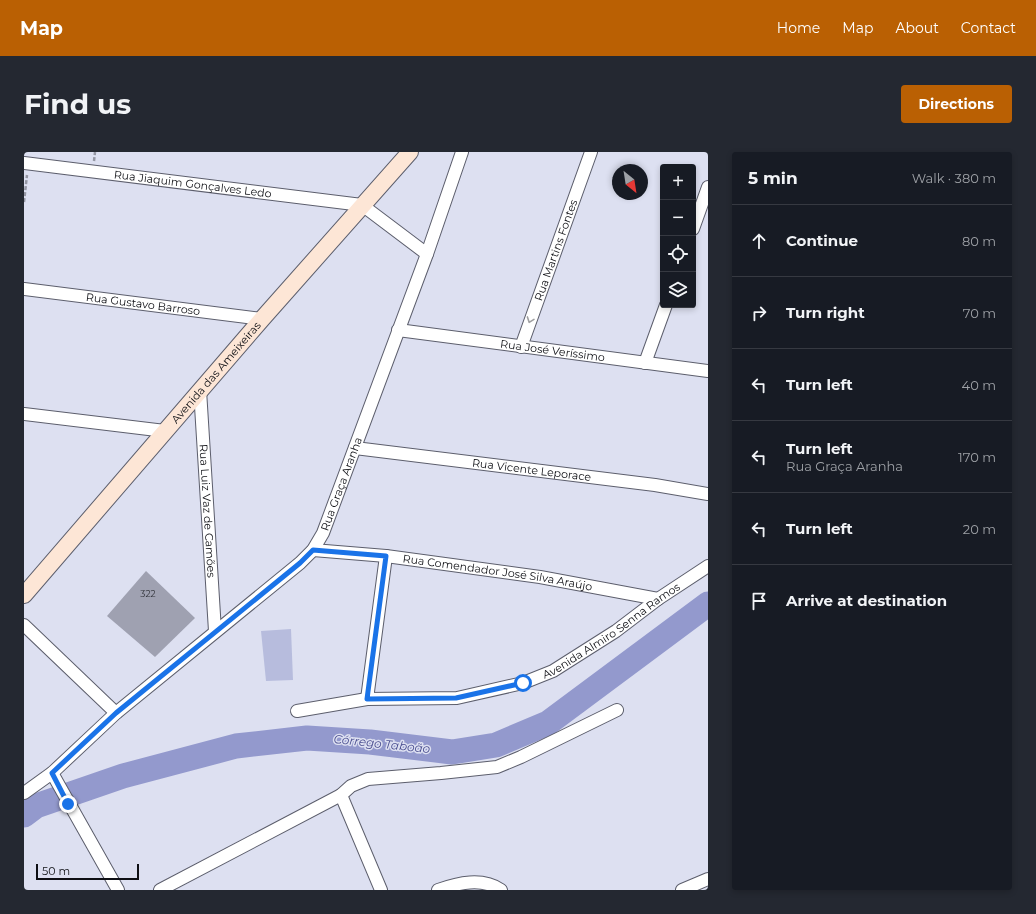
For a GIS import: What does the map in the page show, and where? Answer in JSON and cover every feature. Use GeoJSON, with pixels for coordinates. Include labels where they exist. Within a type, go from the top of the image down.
{"type":"FeatureCollection","features":[{"type":"Feature","properties":{"kind":"street","name":"Avenida das Ameixeiras"},"geometry":{"type":"LineString","coordinates":[[24,595],[200,390],[410,152]]}},
{"type":"Feature","properties":{"kind":"street","name":"Rua Graça Aranha"},"geometry":{"type":"LineString","coordinates":[[24,793],[53,775],[116,713],[300,563],[313,550],[323,533],[355,448],[427,254],[462,152]]}},
{"type":"Feature","properties":{"kind":"street","name":"Rua Martins Fontes"},"geometry":{"type":"LineString","coordinates":[[521,347],[591,152]]}},
{"type":"Feature","properties":{"kind":"street","name":"Rua Jiaquim Gonçalves Ledo"},"geometry":{"type":"LineString","coordinates":[[26,163],[362,205]]}},
{"type":"Feature","properties":{"kind":"street"},"geometry":{"type":"LineString","coordinates":[[696,221],[708,187]]}},
{"type":"Feature","properties":{"kind":"street"},"geometry":{"type":"LineString","coordinates":[[362,205],[427,254]]}},
{"type":"Feature","properties":{"kind":"street","name":"Rua Gustavo Barroso"},"geometry":{"type":"LineString","coordinates":[[24,289],[262,319]]}},
{"type":"Feature","properties":{"kind":"street"},"geometry":{"type":"LineString","coordinates":[[645,362],[665,308]]}},
{"type":"Feature","properties":{"kind":"street","name":"Rua José Veríssimo"},"geometry":{"type":"LineString","coordinates":[[398,330],[708,371]]}},
{"type":"Feature","properties":{"kind":"street","name":"Rua Luiz Vaz de Camões"},"geometry":{"type":"LineString","coordinates":[[200,390],[215,631]]}},
{"type":"Feature","properties":{"kind":"street"},"geometry":{"type":"LineString","coordinates":[[24,414],[165,431]]}},
{"type":"Feature","properties":{"kind":"street","name":"Rua Vicente Leporace"},"geometry":{"type":"LineString","coordinates":[[355,448],[655,484],[708,494]]}},
{"type":"Feature","properties":{"kind":"street","name":"Rua Comendador José Silva Araújo"},"geometry":{"type":"LineString","coordinates":[[313,550],[386,556],[540,577],[658,599]]}},
{"type":"Feature","properties":{"kind":"street"},"geometry":{"type":"LineString","coordinates":[[367,699],[386,556]]}},
{"type":"Feature","properties":{"kind":"street","name":"Avenida Almiro Senna Ramos"},"geometry":{"type":"LineString","coordinates":[[297,711],[367,699],[456,698],[523,683],[553,671],[616,631],[658,599],[708,566]]}},
{"type":"Feature","properties":{"kind":"street"},"geometry":{"type":"LineString","coordinates":[[24,625],[116,713]]}},
{"type":"Feature","properties":{"kind":"street"},"geometry":{"type":"LineString","coordinates":[[160,890],[341,795],[351,786],[368,779],[441,774],[497,767],[521,758],[617,710]]}},
{"type":"Feature","properties":{"kind":"street"},"geometry":{"type":"LineString","coordinates":[[53,775],[68,804],[118,890]]}},
{"type":"Feature","properties":{"kind":"street"},"geometry":{"type":"LineString","coordinates":[[341,795],[381,890]]}},
{"type":"Feature","properties":{"kind":"street"},"geometry":{"type":"LineString","coordinates":[[682,890],[708,879]]}},
{"type":"Feature","properties":{"kind":"street"},"geometry":{"type":"LineString","coordinates":[[438,890],[455,884],[478,882],[495,886],[501,890]]}},
{"type":"Feature","properties":{"kind":"path"},"geometry":{"type":"LineString","coordinates":[[24,202],[26,163]]}},
{"type":"Feature","properties":{"kind":"shaded area"},"geometry":{"type":"Polygon","coordinates":[[[291,629],[293,680],[266,681],[261,631],[291,629]]]}},
{"type":"Feature","properties":{"kind":"building"},"geometry":{"type":"Polygon","coordinates":[[[146,571],[195,618],[155,657],[107,616],[146,571]]]}},
{"type":"Feature","properties":{"kind":"waterway","name":"Córrego Taboão"},"geometry":{"type":"LineString","coordinates":[[24,815],[36,806],[123,776],[236,746],[307,738],[370,742],[452,752],[496,745],[548,723],[708,604]]}},
{"type":"Feature","properties":{"kind":"route"},"geometry":{"type":"LineString","coordinates":[[68,804],[52,773],[116,713],[300,563],[313,550],[386,556],[367,699],[456,698],[523,683]]}}]}
